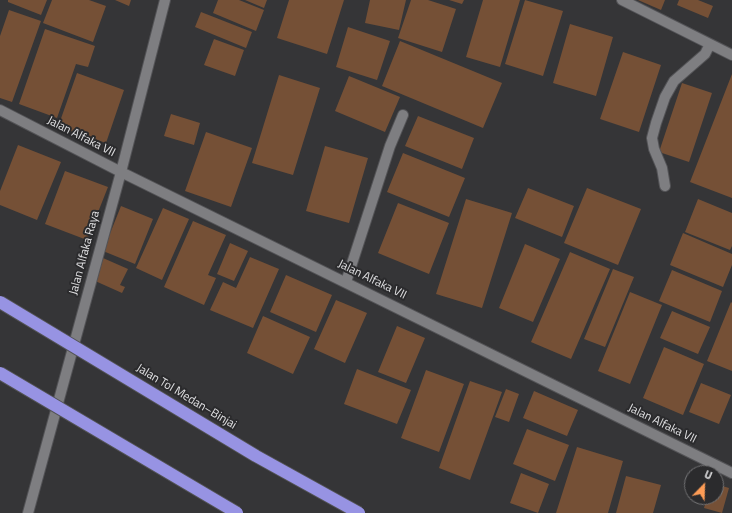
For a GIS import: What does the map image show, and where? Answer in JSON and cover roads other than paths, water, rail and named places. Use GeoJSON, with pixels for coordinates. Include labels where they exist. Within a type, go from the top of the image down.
{"type":"FeatureCollection","features":[{"type":"Feature","properties":{"kind":"highway","name":"Jalan Tol Medan–Binjai"},"geometry":{"type":"LineString","coordinates":[[0,302],[256,456],[359,513]]}},
{"type":"Feature","properties":{"kind":"highway"},"geometry":{"type":"LineString","coordinates":[[0,373],[237,513]]}},
{"type":"Feature","properties":{"kind":"street","name":"Jalan Alfaka Raya"},"geometry":{"type":"LineString","coordinates":[[28,513],[165,0]]}},
{"type":"Feature","properties":{"kind":"street"},"geometry":{"type":"LineString","coordinates":[[622,0],[732,55]]}},
{"type":"Feature","properties":{"kind":"street"},"geometry":{"type":"LineString","coordinates":[[665,186],[662,168],[654,149],[652,138],[656,123],[665,97],[674,81],[704,54],[710,44]]}},
{"type":"Feature","properties":{"kind":"street","name":"Jalan Alfaka VII"},"geometry":{"type":"LineString","coordinates":[[0,110],[120,172],[732,473]]}},
{"type":"Feature","properties":{"kind":"street"},"geometry":{"type":"LineString","coordinates":[[346,282],[390,146],[403,115]]}}]}
